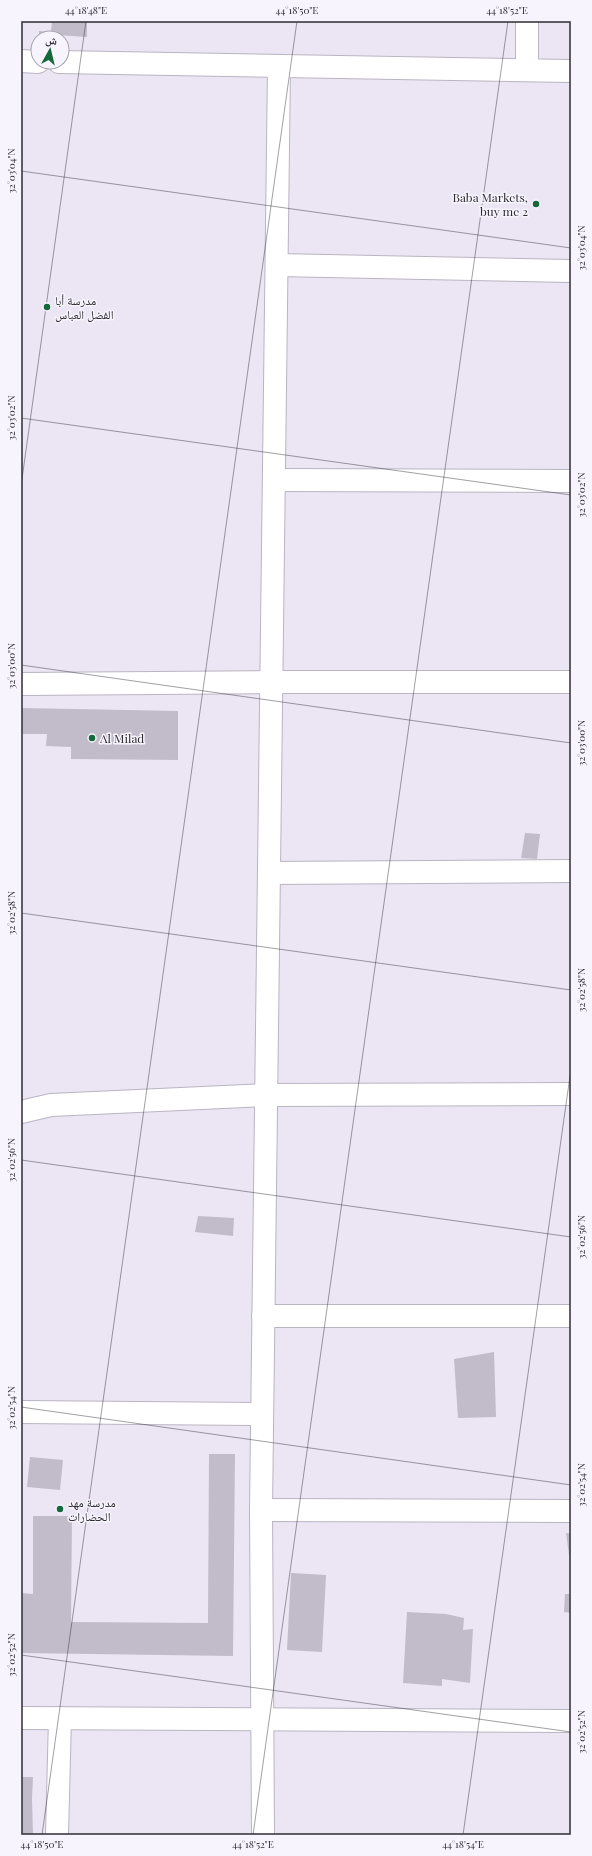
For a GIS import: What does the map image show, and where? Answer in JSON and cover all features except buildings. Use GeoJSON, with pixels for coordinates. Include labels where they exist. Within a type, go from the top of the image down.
{"type":"FeatureCollection","features":[{"type":"Feature","properties":{"kind":"street"},"geometry":{"type":"LineString","coordinates":[[527,21],[527,70]]}},
{"type":"Feature","properties":{"kind":"street"},"geometry":{"type":"LineString","coordinates":[[70,62],[571,71]]}},
{"type":"Feature","properties":{"kind":"street"},"geometry":{"type":"LineString","coordinates":[[263,1835],[261,1510],[279,66]]}},
{"type":"Feature","properties":{"kind":"street"},"geometry":{"type":"LineString","coordinates":[[277,265],[571,271]]}},
{"type":"Feature","properties":{"kind":"street"},"geometry":{"type":"LineString","coordinates":[[274,480],[571,481]]}},
{"type":"Feature","properties":{"kind":"street"},"geometry":{"type":"LineString","coordinates":[[21,684],[571,682]]}},
{"type":"Feature","properties":{"kind":"street"},"geometry":{"type":"LineString","coordinates":[[269,873],[571,871]]}},
{"type":"Feature","properties":{"kind":"street"},"geometry":{"type":"LineString","coordinates":[[21,1112],[51,1105],[266,1095],[571,1094]]}},
{"type":"Feature","properties":{"kind":"street"},"geometry":{"type":"LineString","coordinates":[[263,1316],[571,1316]]}},
{"type":"Feature","properties":{"kind":"street"},"geometry":{"type":"LineString","coordinates":[[21,1412],[262,1414]]}},
{"type":"Feature","properties":{"kind":"street"},"geometry":{"type":"LineString","coordinates":[[261,1510],[571,1510]]}},
{"type":"Feature","properties":{"kind":"street"},"geometry":{"type":"LineString","coordinates":[[21,1718],[571,1721]]}},
{"type":"Feature","properties":{"kind":"street"},"geometry":{"type":"LineString","coordinates":[[57,1835],[60,1718]]}},
{"type":"Feature","properties":{"kind":"place","name":"Baba Markets, buy me 2"},"geometry":{"type":"Point","coordinates":[536,204]}},
{"type":"Feature","properties":{"kind":"place","name":"مدرسة أبا الفضل العباس"},"geometry":{"type":"Point","coordinates":[47,307]}},
{"type":"Feature","properties":{"kind":"place","name":"Al Milad"},"geometry":{"type":"Point","coordinates":[92,738]}},
{"type":"Feature","properties":{"kind":"place","name":"مدرسة مهد الحضارات"},"geometry":{"type":"Point","coordinates":[60,1509]}}]}
